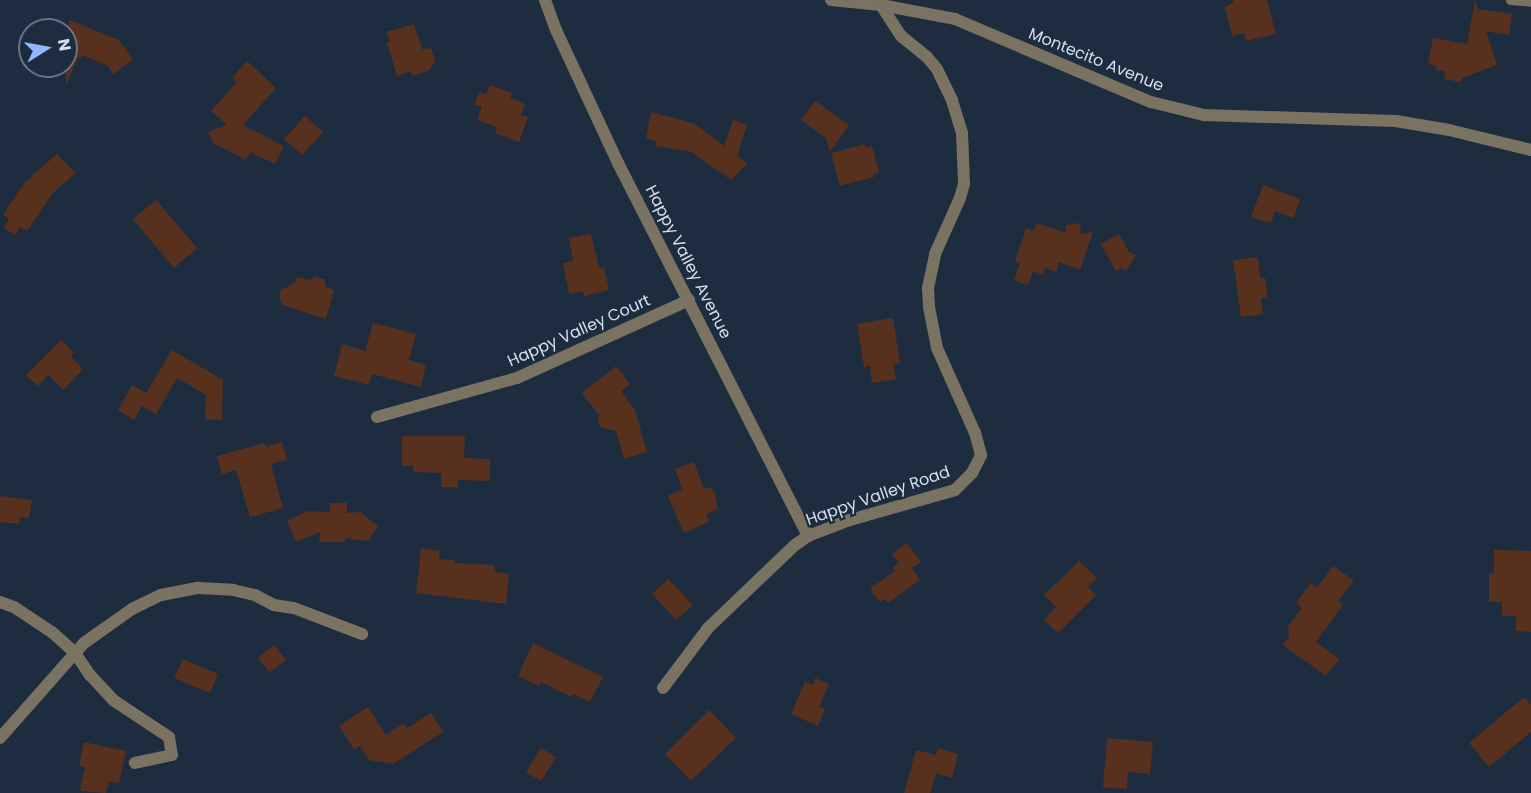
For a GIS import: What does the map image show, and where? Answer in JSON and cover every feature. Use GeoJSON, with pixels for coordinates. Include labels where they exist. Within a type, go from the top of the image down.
{"type":"FeatureCollection","features":[{"type":"Feature","properties":{"kind":"street","name":"Happy Valley Avenue"},"geometry":{"type":"LineString","coordinates":[[546,0],[556,30],[618,162],[808,536]]}},
{"type":"Feature","properties":{"kind":"street","name":"Montecito Avenue"},"geometry":{"type":"LineString","coordinates":[[831,0],[881,5],[970,24],[1125,92],[1151,102],[1204,115],[1396,121],[1449,130],[1531,150]]}},
{"type":"Feature","properties":{"kind":"street","name":"Happy Valley Road"},"geometry":{"type":"LineString","coordinates":[[663,688],[714,622],[781,557],[808,536],[850,520],[955,490],[972,473],[981,455],[975,433],[940,358],[929,307],[928,288],[934,254],[960,198],[964,184],[962,133],[952,100],[937,69],[901,36],[881,5]]}},
{"type":"Feature","properties":{"kind":"street","name":"Happy Valley Court"},"geometry":{"type":"LineString","coordinates":[[377,417],[517,378],[689,300]]}},
{"type":"Feature","properties":{"kind":"street"},"geometry":{"type":"LineString","coordinates":[[0,738],[84,643],[132,609],[161,594],[198,588],[255,595],[274,605],[294,608],[362,634]]}},
{"type":"Feature","properties":{"kind":"street"},"geometry":{"type":"LineString","coordinates":[[0,602],[14,607],[53,633],[75,653],[90,675],[113,700],[168,737],[172,755],[135,763]]}},
{"type":"Feature","properties":{"kind":"lane"},"geometry":{"type":"LineString","coordinates":[[1510,0],[1531,3]]}},
{"type":"Feature","properties":{"kind":"building"},"geometry":{"type":"Polygon","coordinates":[[[1233,0],[1267,0],[1276,34],[1246,41],[1244,33],[1232,36],[1225,7],[1233,3],[1233,0]]]}},
{"type":"Feature","properties":{"kind":"building"},"geometry":{"type":"Polygon","coordinates":[[[1475,0],[1478,9],[1512,14],[1509,35],[1486,31],[1497,65],[1462,78],[1461,82],[1444,79],[1446,71],[1436,70],[1437,66],[1428,64],[1433,38],[1467,44],[1475,0]]]}},
{"type":"Feature","properties":{"kind":"building"},"geometry":{"type":"Polygon","coordinates":[[[78,23],[119,40],[133,60],[113,74],[108,66],[82,55],[81,58],[78,57],[78,23]]]}},
{"type":"Feature","properties":{"kind":"building"},"geometry":{"type":"Polygon","coordinates":[[[414,24],[423,50],[431,48],[435,61],[430,70],[412,76],[411,71],[397,76],[386,32],[414,24]]]}},
{"type":"Feature","properties":{"kind":"building"},"geometry":{"type":"Polygon","coordinates":[[[247,61],[276,88],[243,125],[284,146],[275,164],[250,152],[246,160],[213,143],[208,132],[227,125],[211,111],[237,82],[232,78],[247,61]]]}},
{"type":"Feature","properties":{"kind":"building"},"geometry":{"type":"Polygon","coordinates":[[[490,85],[512,93],[510,98],[525,104],[521,115],[528,117],[519,142],[495,133],[497,127],[477,120],[482,107],[475,105],[479,92],[486,94],[490,85]]]}},
{"type":"Feature","properties":{"kind":"building"},"geometry":{"type":"Polygon","coordinates":[[[815,101],[849,125],[830,152],[826,138],[801,120],[815,101]]]}},
{"type":"Feature","properties":{"kind":"building"},"geometry":{"type":"Polygon","coordinates":[[[651,112],[695,124],[724,146],[733,120],[747,125],[737,156],[747,164],[731,180],[692,152],[656,146],[656,141],[646,138],[651,112]]]}},
{"type":"Feature","properties":{"kind":"building"},"geometry":{"type":"Polygon","coordinates":[[[305,116],[323,132],[302,155],[284,139],[305,116]]]}},
{"type":"Feature","properties":{"kind":"building"},"geometry":{"type":"Polygon","coordinates":[[[865,144],[866,148],[872,146],[879,172],[873,174],[874,177],[840,186],[831,153],[865,144]]]}},
{"type":"Feature","properties":{"kind":"building"},"geometry":{"type":"Polygon","coordinates":[[[57,154],[75,173],[53,193],[27,231],[20,227],[15,235],[4,228],[9,219],[3,215],[24,183],[57,154]]]}},
{"type":"Feature","properties":{"kind":"building"},"geometry":{"type":"Polygon","coordinates":[[[1263,185],[1300,199],[1294,218],[1275,211],[1271,223],[1251,217],[1263,185]]]}},
{"type":"Feature","properties":{"kind":"building"},"geometry":{"type":"Polygon","coordinates":[[[156,200],[197,248],[174,268],[133,219],[156,200]]]}},
{"type":"Feature","properties":{"kind":"building"},"geometry":{"type":"Polygon","coordinates":[[[1037,223],[1066,233],[1066,225],[1080,223],[1081,234],[1093,232],[1080,270],[1059,262],[1056,272],[1045,268],[1043,275],[1033,271],[1028,285],[1014,280],[1020,263],[1015,262],[1026,228],[1034,231],[1037,223]]]}},
{"type":"Feature","properties":{"kind":"building"},"geometry":{"type":"Polygon","coordinates":[[[591,234],[599,268],[604,267],[609,290],[584,296],[583,291],[569,294],[563,263],[573,261],[569,238],[591,234]]]}},
{"type":"Feature","properties":{"kind":"building"},"geometry":{"type":"Polygon","coordinates":[[[1119,234],[1129,252],[1136,255],[1126,271],[1121,268],[1116,271],[1101,244],[1119,234]]]}},
{"type":"Feature","properties":{"kind":"building"},"geometry":{"type":"Polygon","coordinates":[[[1258,257],[1260,278],[1265,278],[1267,297],[1261,298],[1263,314],[1241,317],[1233,260],[1258,257]]]}},
{"type":"Feature","properties":{"kind":"building"},"geometry":{"type":"Polygon","coordinates":[[[297,277],[310,280],[316,277],[324,279],[326,287],[334,290],[326,319],[283,305],[279,297],[281,290],[295,283],[297,277]]]}},
{"type":"Feature","properties":{"kind":"building"},"geometry":{"type":"Polygon","coordinates":[[[893,318],[900,363],[893,364],[896,379],[872,383],[870,366],[864,367],[857,324],[893,318]]]}},
{"type":"Feature","properties":{"kind":"building"},"geometry":{"type":"Polygon","coordinates":[[[373,323],[416,334],[409,360],[426,365],[421,387],[372,374],[369,385],[334,376],[342,344],[365,351],[373,323]]]}},
{"type":"Feature","properties":{"kind":"building"},"geometry":{"type":"Polygon","coordinates":[[[61,340],[74,353],[71,357],[83,369],[63,390],[48,375],[38,386],[26,375],[61,340]]]}},
{"type":"Feature","properties":{"kind":"building"},"geometry":{"type":"Polygon","coordinates":[[[172,350],[223,380],[222,420],[205,419],[206,395],[177,378],[156,414],[142,406],[134,420],[118,410],[132,385],[146,393],[172,350]]]}},
{"type":"Feature","properties":{"kind":"building"},"geometry":{"type":"Polygon","coordinates":[[[616,366],[630,384],[621,391],[635,410],[647,452],[624,459],[616,431],[602,428],[598,423],[599,415],[582,393],[616,366]]]}},
{"type":"Feature","properties":{"kind":"building"},"geometry":{"type":"Polygon","coordinates":[[[402,436],[465,436],[464,458],[490,459],[490,481],[458,480],[458,487],[441,487],[441,473],[413,472],[414,466],[402,466],[402,436]]]}},
{"type":"Feature","properties":{"kind":"building"},"geometry":{"type":"Polygon","coordinates":[[[282,442],[287,460],[271,464],[283,508],[250,517],[236,470],[222,474],[217,456],[264,443],[267,447],[282,442]]]}},
{"type":"Feature","properties":{"kind":"building"},"geometry":{"type":"Polygon","coordinates":[[[694,462],[704,489],[711,487],[715,493],[718,509],[706,514],[709,522],[684,533],[668,496],[682,489],[675,469],[694,462]]]}},
{"type":"Feature","properties":{"kind":"building"},"geometry":{"type":"Polygon","coordinates":[[[0,496],[32,500],[29,518],[20,517],[19,524],[0,522],[0,496]]]}},
{"type":"Feature","properties":{"kind":"building"},"geometry":{"type":"Polygon","coordinates":[[[330,503],[347,503],[347,513],[360,512],[378,526],[368,541],[345,538],[345,542],[319,542],[320,532],[296,542],[287,521],[307,511],[330,512],[330,503]]]}},
{"type":"Feature","properties":{"kind":"building"},"geometry":{"type":"Polygon","coordinates":[[[907,543],[921,562],[912,568],[920,580],[888,603],[885,599],[880,602],[870,589],[895,571],[893,567],[899,563],[892,554],[907,543]]]}},
{"type":"Feature","properties":{"kind":"building"},"geometry":{"type":"Polygon","coordinates":[[[421,548],[440,551],[439,559],[454,560],[456,563],[494,565],[495,572],[509,574],[506,604],[416,593],[421,548]]]}},
{"type":"Feature","properties":{"kind":"building"},"geometry":{"type":"Polygon","coordinates":[[[1494,550],[1531,551],[1531,632],[1516,631],[1516,616],[1502,616],[1502,602],[1489,602],[1489,573],[1494,573],[1494,550]]]}},
{"type":"Feature","properties":{"kind":"building"},"geometry":{"type":"Polygon","coordinates":[[[1079,561],[1097,578],[1088,587],[1096,595],[1058,633],[1044,620],[1056,607],[1044,595],[1079,561]]]}},
{"type":"Feature","properties":{"kind":"building"},"geometry":{"type":"Polygon","coordinates":[[[1333,566],[1354,581],[1338,601],[1343,605],[1316,642],[1339,659],[1326,676],[1283,645],[1289,636],[1288,626],[1302,608],[1296,603],[1311,583],[1317,588],[1333,566]]]}},
{"type":"Feature","properties":{"kind":"building"},"geometry":{"type":"Polygon","coordinates":[[[668,579],[693,605],[676,620],[652,594],[668,579]]]}},
{"type":"Feature","properties":{"kind":"building"},"geometry":{"type":"Polygon","coordinates":[[[533,643],[603,677],[590,702],[573,694],[571,697],[541,682],[539,686],[518,676],[533,643]]]}},
{"type":"Feature","properties":{"kind":"building"},"geometry":{"type":"Polygon","coordinates":[[[274,645],[286,660],[270,672],[258,658],[274,645]]]}},
{"type":"Feature","properties":{"kind":"building"},"geometry":{"type":"Polygon","coordinates":[[[183,659],[218,674],[210,693],[174,678],[183,659]]]}},
{"type":"Feature","properties":{"kind":"building"},"geometry":{"type":"Polygon","coordinates":[[[815,678],[829,684],[819,707],[825,709],[818,726],[791,714],[805,682],[813,685],[815,678]]]}},
{"type":"Feature","properties":{"kind":"building"},"geometry":{"type":"Polygon","coordinates":[[[1524,697],[1531,705],[1531,732],[1489,767],[1469,743],[1524,697]]]}},
{"type":"Feature","properties":{"kind":"building"},"geometry":{"type":"Polygon","coordinates":[[[368,707],[386,735],[403,724],[407,728],[431,713],[443,732],[393,764],[369,760],[360,746],[354,749],[339,726],[368,707]]]}},
{"type":"Feature","properties":{"kind":"building"},"geometry":{"type":"Polygon","coordinates":[[[709,710],[736,738],[691,781],[665,754],[709,710]]]}},
{"type":"Feature","properties":{"kind":"building"},"geometry":{"type":"Polygon","coordinates":[[[1107,738],[1153,742],[1150,774],[1128,772],[1127,789],[1103,787],[1107,738]]]}},
{"type":"Feature","properties":{"kind":"building"},"geometry":{"type":"Polygon","coordinates":[[[84,742],[126,751],[119,783],[109,781],[106,793],[80,791],[85,767],[79,766],[84,742]]]}},
{"type":"Feature","properties":{"kind":"building"},"geometry":{"type":"Polygon","coordinates":[[[541,748],[556,757],[541,781],[526,772],[541,748]]]}},
{"type":"Feature","properties":{"kind":"building"},"geometry":{"type":"Polygon","coordinates":[[[938,748],[958,754],[952,778],[936,773],[930,793],[904,793],[916,750],[936,755],[938,748]]]}}]}
